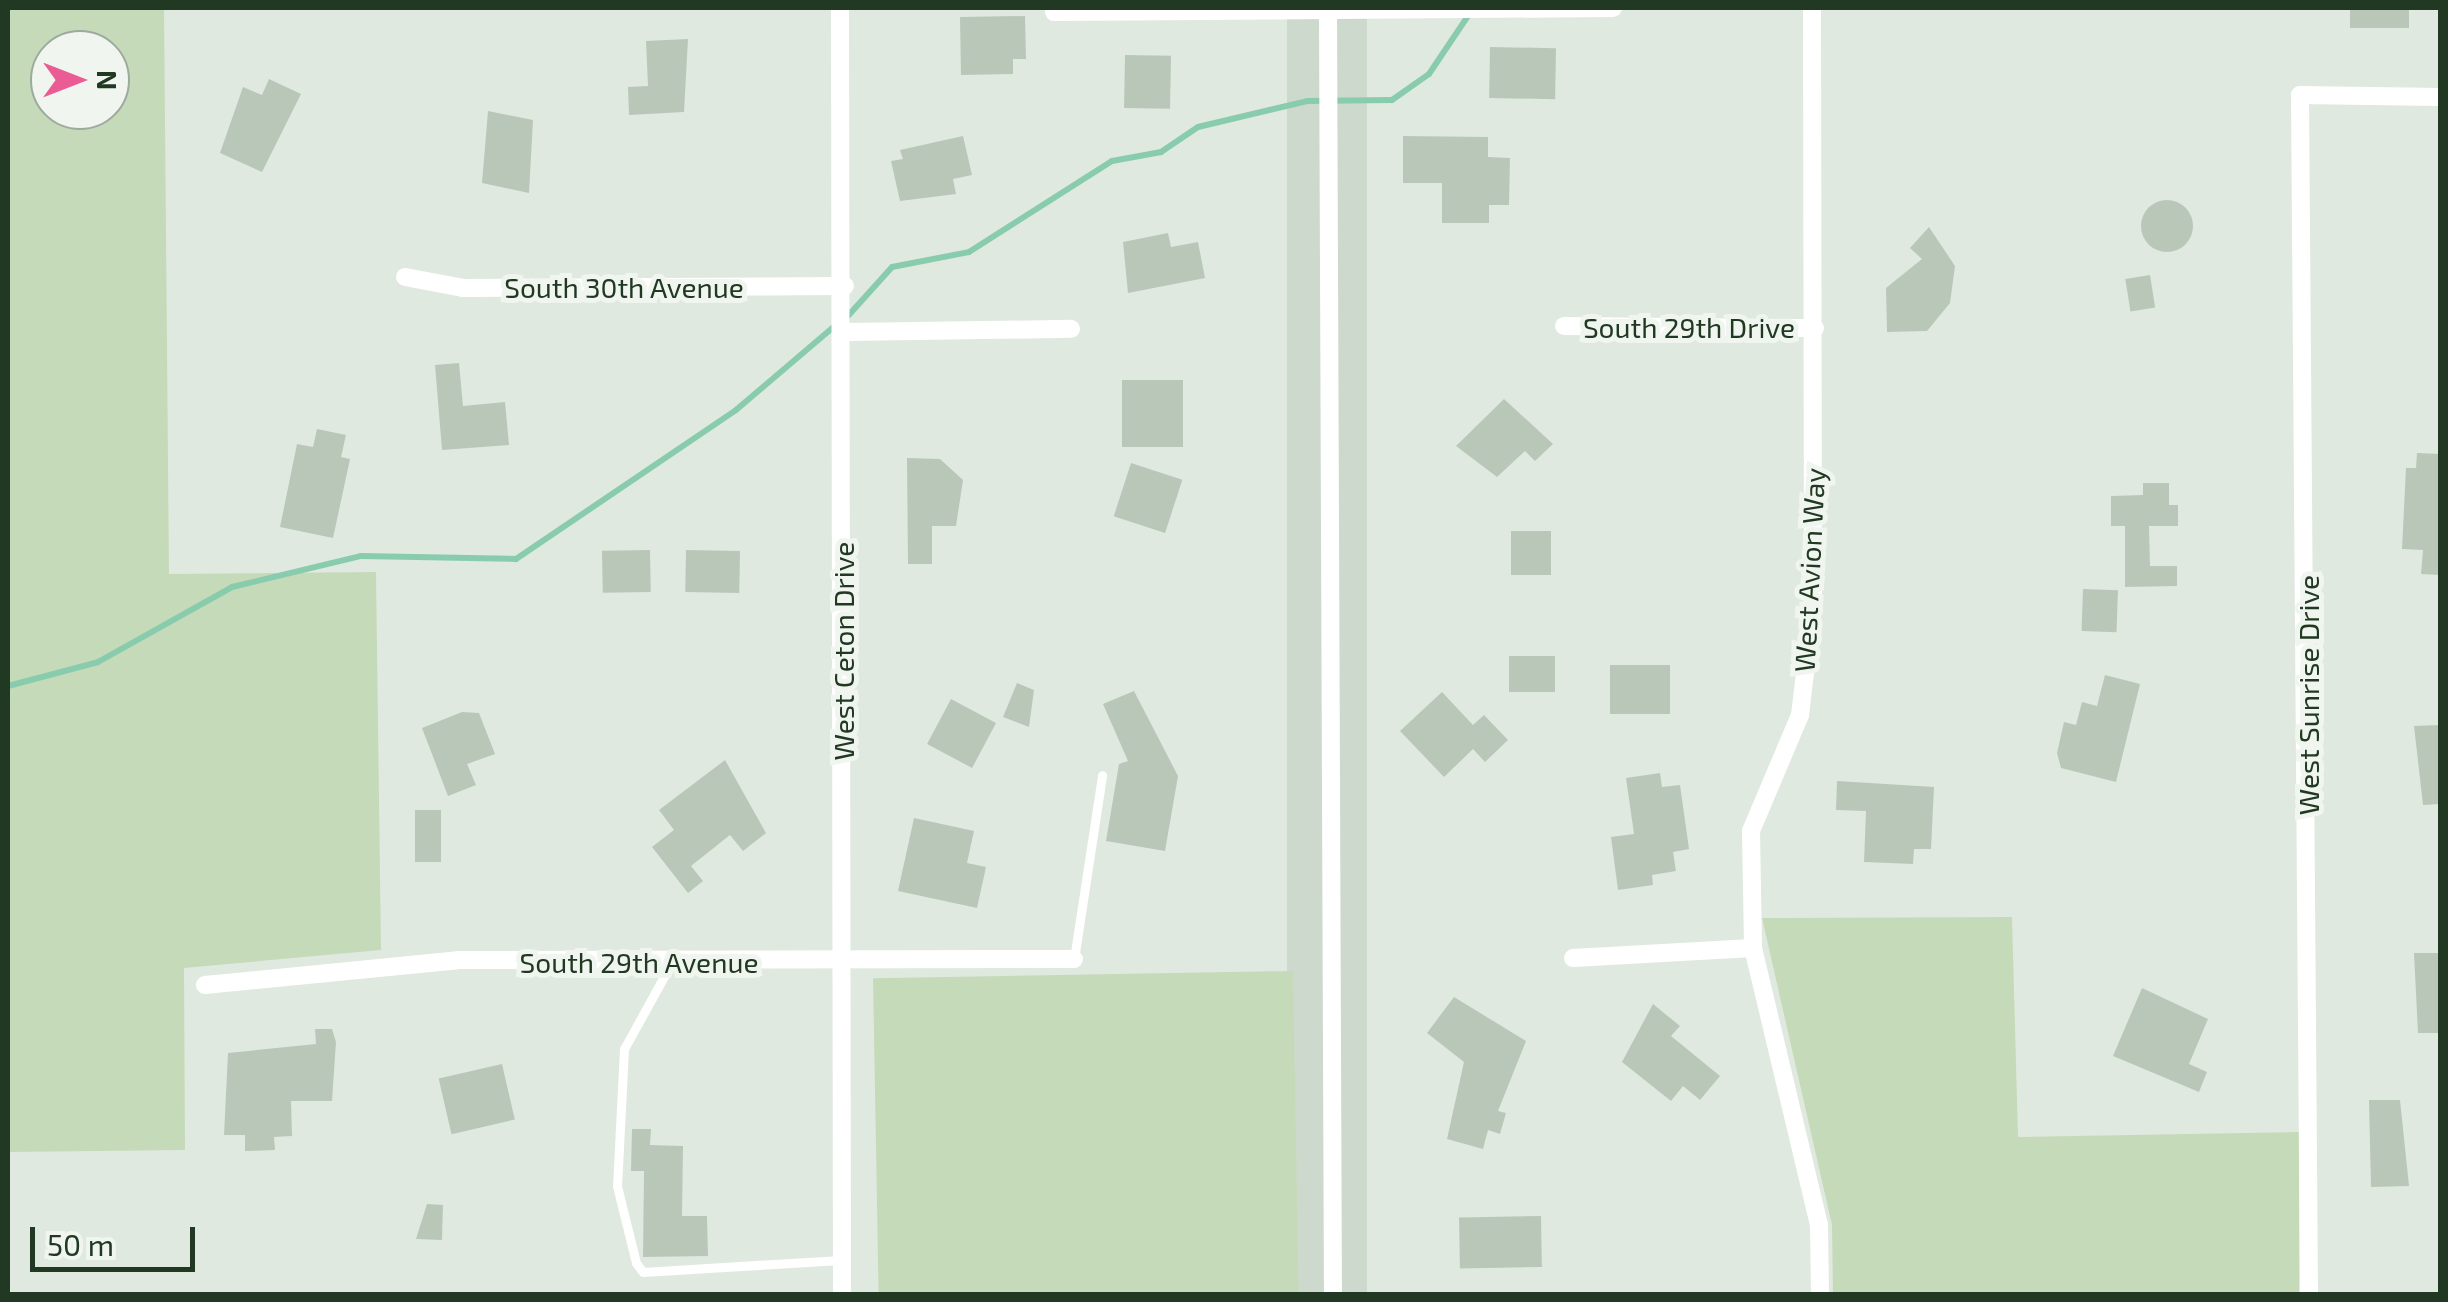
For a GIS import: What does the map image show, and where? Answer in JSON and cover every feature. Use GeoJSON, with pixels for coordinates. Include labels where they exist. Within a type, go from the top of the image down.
{"type":"FeatureCollection","features":[{"type":"Feature","properties":{"kind":"street","name":"West Ceton Drive"},"geometry":{"type":"LineString","coordinates":[[840,8],[846,332],[842,1294]]}},
{"type":"Feature","properties":{"kind":"street"},"geometry":{"type":"LineString","coordinates":[[1054,12],[1614,8]]}},
{"type":"Feature","properties":{"kind":"street","name":"West Avion Way"},"geometry":{"type":"LineString","coordinates":[[1812,8],[1813,606],[1800,716],[1751,830],[1753,948],[1819,1224],[1820,1294]]}},
{"type":"Feature","properties":{"kind":"street"},"geometry":{"type":"LineString","coordinates":[[1328,10],[1333,1294]]}},
{"type":"Feature","properties":{"kind":"street","name":"West Sunrise Drive"},"geometry":{"type":"LineString","coordinates":[[2309,1294],[2300,95],[2440,98]]}},
{"type":"Feature","properties":{"kind":"street","name":"South 30th Avenue"},"geometry":{"type":"LineString","coordinates":[[404,277],[463,288],[845,286]]}},
{"type":"Feature","properties":{"kind":"street","name":"South 29th Drive"},"geometry":{"type":"LineString","coordinates":[[1564,326],[1815,328]]}},
{"type":"Feature","properties":{"kind":"street"},"geometry":{"type":"LineString","coordinates":[[846,332],[1071,330]]}},
{"type":"Feature","properties":{"kind":"street"},"geometry":{"type":"LineString","coordinates":[[1573,958],[1753,948]]}},
{"type":"Feature","properties":{"kind":"street","name":"South 29th Avenue"},"geometry":{"type":"LineString","coordinates":[[205,984],[458,960],[841,963],[1074,959]]}},
{"type":"Feature","properties":{"kind":"lane"},"geometry":{"type":"LineString","coordinates":[[1074,959],[1102,775]]}},
{"type":"Feature","properties":{"kind":"lane"},"geometry":{"type":"LineString","coordinates":[[672,962],[624,1049],[617,1186],[636,1263],[643,1272],[842,1260]]}},
{"type":"Feature","properties":{"kind":"shaded area"},"geometry":{"type":"Polygon","coordinates":[[[1287,8],[1367,8],[1367,1294],[1287,1294],[1287,8]]]}},
{"type":"Feature","properties":{"kind":"green space"},"geometry":{"type":"Polygon","coordinates":[[[8,8],[164,8],[169,574],[376,572],[381,950],[184,968],[185,1150],[8,1152],[8,8]]]}},
{"type":"Feature","properties":{"kind":"green space"},"geometry":{"type":"Polygon","coordinates":[[[2012,917],[2018,1137],[2299,1132],[2299,1294],[1833,1294],[1832,1225],[1762,918],[2012,917]]]}},
{"type":"Feature","properties":{"kind":"green space"},"geometry":{"type":"Polygon","coordinates":[[[1293,971],[1299,1294],[879,1294],[873,978],[1293,971]]]}},
{"type":"Feature","properties":{"kind":"building"},"geometry":{"type":"Polygon","coordinates":[[[2350,8],[2409,8],[2409,28],[2350,28],[2350,8]]]}},
{"type":"Feature","properties":{"kind":"building"},"geometry":{"type":"Polygon","coordinates":[[[1025,16],[1026,59],[1013,59],[1013,74],[961,75],[960,17],[1025,16]]]}},
{"type":"Feature","properties":{"kind":"building"},"geometry":{"type":"Polygon","coordinates":[[[688,39],[684,112],[629,115],[628,87],[648,86],[646,41],[688,39]]]}},
{"type":"Feature","properties":{"kind":"building"},"geometry":{"type":"Polygon","coordinates":[[[1490,47],[1556,48],[1555,99],[1489,98],[1490,47]]]}},
{"type":"Feature","properties":{"kind":"building"},"geometry":{"type":"Polygon","coordinates":[[[1125,55],[1171,56],[1170,109],[1124,108],[1125,55]]]}},
{"type":"Feature","properties":{"kind":"building"},"geometry":{"type":"Polygon","coordinates":[[[269,79],[301,94],[262,172],[220,153],[243,87],[262,95],[269,79]]]}},
{"type":"Feature","properties":{"kind":"building"},"geometry":{"type":"Polygon","coordinates":[[[488,111],[533,120],[529,193],[482,183],[488,111]]]}},
{"type":"Feature","properties":{"kind":"building"},"geometry":{"type":"Polygon","coordinates":[[[963,136],[972,175],[953,179],[956,194],[900,201],[891,161],[903,159],[900,150],[963,136]]]}},
{"type":"Feature","properties":{"kind":"building"},"geometry":{"type":"Polygon","coordinates":[[[1403,136],[1488,137],[1488,157],[1510,158],[1509,205],[1489,205],[1489,223],[1442,223],[1442,183],[1403,183],[1403,136]]]}},
{"type":"Feature","properties":{"kind":"building"},"geometry":{"type":"Polygon","coordinates":[[[2167,200],[2186,207],[2193,226],[2186,245],[2167,252],[2148,245],[2141,226],[2148,207],[2167,200]]]}},
{"type":"Feature","properties":{"kind":"building"},"geometry":{"type":"Polygon","coordinates":[[[1929,227],[1955,266],[1950,303],[1927,331],[1887,332],[1886,288],[1922,259],[1910,248],[1929,227]]]}},
{"type":"Feature","properties":{"kind":"building"},"geometry":{"type":"Polygon","coordinates":[[[1168,233],[1171,247],[1198,242],[1205,278],[1128,293],[1123,242],[1168,233]]]}},
{"type":"Feature","properties":{"kind":"building"},"geometry":{"type":"Polygon","coordinates":[[[2150,275],[2155,308],[2130,312],[2125,279],[2150,275]]]}},
{"type":"Feature","properties":{"kind":"building"},"geometry":{"type":"Polygon","coordinates":[[[459,363],[463,406],[505,402],[509,445],[442,450],[435,365],[459,363]]]}},
{"type":"Feature","properties":{"kind":"building"},"geometry":{"type":"Polygon","coordinates":[[[1122,380],[1183,380],[1183,447],[1122,447],[1122,380]]]}},
{"type":"Feature","properties":{"kind":"building"},"geometry":{"type":"Polygon","coordinates":[[[1504,399],[1553,444],[1535,461],[1525,451],[1497,477],[1456,446],[1504,399]]]}},
{"type":"Feature","properties":{"kind":"building"},"geometry":{"type":"Polygon","coordinates":[[[317,429],[346,435],[341,457],[350,459],[333,538],[280,527],[297,444],[313,447],[317,429]]]}},
{"type":"Feature","properties":{"kind":"building"},"geometry":{"type":"Polygon","coordinates":[[[2417,453],[2440,454],[2440,575],[2421,574],[2423,550],[2402,549],[2406,468],[2416,468],[2417,453]]]}},
{"type":"Feature","properties":{"kind":"building"},"geometry":{"type":"Polygon","coordinates":[[[907,458],[940,459],[963,480],[956,526],[932,526],[932,564],[908,564],[907,458]]]}},
{"type":"Feature","properties":{"kind":"building"},"geometry":{"type":"Polygon","coordinates":[[[1131,463],[1182,480],[1165,533],[1114,516],[1131,463]]]}},
{"type":"Feature","properties":{"kind":"building"},"geometry":{"type":"Polygon","coordinates":[[[2143,483],[2169,483],[2169,505],[2178,505],[2178,526],[2149,526],[2150,566],[2177,566],[2177,586],[2125,587],[2125,526],[2111,526],[2111,496],[2143,495],[2143,483]]]}},
{"type":"Feature","properties":{"kind":"building"},"geometry":{"type":"Polygon","coordinates":[[[1511,531],[1551,531],[1551,575],[1511,575],[1511,531]]]}},
{"type":"Feature","properties":{"kind":"building"},"geometry":{"type":"Polygon","coordinates":[[[650,550],[651,592],[603,593],[602,551],[650,550]]]}},
{"type":"Feature","properties":{"kind":"building"},"geometry":{"type":"Polygon","coordinates":[[[686,550],[740,551],[739,593],[685,592],[686,550]]]}},
{"type":"Feature","properties":{"kind":"building"},"geometry":{"type":"Polygon","coordinates":[[[2083,589],[2118,590],[2117,632],[2082,631],[2083,589]]]}},
{"type":"Feature","properties":{"kind":"building"},"geometry":{"type":"Polygon","coordinates":[[[1509,656],[1555,656],[1555,692],[1509,692],[1509,656]]]}},
{"type":"Feature","properties":{"kind":"building"},"geometry":{"type":"Polygon","coordinates":[[[1610,665],[1670,665],[1670,714],[1610,714],[1610,665]]]}},
{"type":"Feature","properties":{"kind":"building"},"geometry":{"type":"Polygon","coordinates":[[[2105,675],[2140,684],[2116,782],[2061,768],[2057,753],[2064,722],[2076,725],[2082,702],[2097,706],[2105,675]]]}},
{"type":"Feature","properties":{"kind":"building"},"geometry":{"type":"Polygon","coordinates":[[[1017,683],[1034,690],[1029,727],[1003,717],[1017,683]]]}},
{"type":"Feature","properties":{"kind":"building"},"geometry":{"type":"Polygon","coordinates":[[[1134,691],[1178,776],[1165,851],[1106,841],[1119,764],[1128,761],[1103,704],[1134,691]]]}},
{"type":"Feature","properties":{"kind":"building"},"geometry":{"type":"Polygon","coordinates":[[[1442,692],[1473,725],[1484,715],[1508,740],[1485,762],[1473,749],[1444,777],[1400,731],[1442,692]]]}},
{"type":"Feature","properties":{"kind":"building"},"geometry":{"type":"Polygon","coordinates":[[[951,699],[996,723],[972,768],[927,744],[951,699]]]}},
{"type":"Feature","properties":{"kind":"building"},"geometry":{"type":"Polygon","coordinates":[[[462,712],[479,713],[495,754],[467,764],[476,785],[448,796],[422,728],[462,712]]]}},
{"type":"Feature","properties":{"kind":"building"},"geometry":{"type":"Polygon","coordinates":[[[2440,725],[2440,804],[2423,805],[2414,726],[2440,725]]]}},
{"type":"Feature","properties":{"kind":"building"},"geometry":{"type":"Polygon","coordinates":[[[725,760],[766,833],[743,851],[730,835],[691,866],[703,881],[688,893],[652,847],[674,830],[659,810],[725,760]]]}},
{"type":"Feature","properties":{"kind":"building"},"geometry":{"type":"Polygon","coordinates":[[[1660,773],[1662,787],[1680,785],[1689,849],[1673,852],[1676,871],[1652,875],[1653,885],[1618,890],[1611,837],[1634,834],[1626,778],[1660,773]]]}},
{"type":"Feature","properties":{"kind":"building"},"geometry":{"type":"Polygon","coordinates":[[[1837,781],[1934,787],[1931,849],[1914,849],[1913,864],[1864,862],[1866,811],[1836,810],[1837,781]]]}},
{"type":"Feature","properties":{"kind":"building"},"geometry":{"type":"Polygon","coordinates":[[[415,810],[441,810],[441,862],[415,862],[415,810]]]}},
{"type":"Feature","properties":{"kind":"building"},"geometry":{"type":"Polygon","coordinates":[[[914,818],[974,831],[967,863],[986,867],[977,908],[898,891],[914,818]]]}},
{"type":"Feature","properties":{"kind":"building"},"geometry":{"type":"Polygon","coordinates":[[[2414,953],[2440,953],[2440,1033],[2418,1033],[2414,953]]]}},
{"type":"Feature","properties":{"kind":"building"},"geometry":{"type":"Polygon","coordinates":[[[2142,988],[2208,1019],[2189,1064],[2207,1072],[2199,1092],[2113,1056],[2142,988]]]}},
{"type":"Feature","properties":{"kind":"building"},"geometry":{"type":"Polygon","coordinates":[[[1454,997],[1526,1041],[1498,1111],[1506,1113],[1500,1134],[1488,1130],[1483,1149],[1447,1139],[1464,1062],[1427,1033],[1454,997]]]}},
{"type":"Feature","properties":{"kind":"building"},"geometry":{"type":"Polygon","coordinates":[[[1653,1004],[1680,1026],[1671,1036],[1720,1076],[1700,1100],[1683,1086],[1671,1101],[1622,1062],[1653,1004]]]}},
{"type":"Feature","properties":{"kind":"building"},"geometry":{"type":"Polygon","coordinates":[[[315,1029],[332,1029],[336,1042],[332,1101],[291,1101],[292,1136],[274,1137],[275,1150],[245,1151],[245,1135],[224,1135],[228,1053],[316,1044],[315,1029]]]}},
{"type":"Feature","properties":{"kind":"building"},"geometry":{"type":"Polygon","coordinates":[[[502,1064],[515,1120],[451,1134],[439,1079],[502,1064]]]}},
{"type":"Feature","properties":{"kind":"building"},"geometry":{"type":"Polygon","coordinates":[[[2369,1100],[2400,1100],[2409,1186],[2371,1187],[2369,1100]]]}},
{"type":"Feature","properties":{"kind":"building"},"geometry":{"type":"Polygon","coordinates":[[[632,1129],[651,1129],[650,1145],[683,1146],[682,1216],[707,1216],[708,1256],[643,1257],[644,1171],[631,1171],[632,1129]]]}},
{"type":"Feature","properties":{"kind":"building"},"geometry":{"type":"Polygon","coordinates":[[[427,1204],[443,1205],[442,1240],[416,1239],[427,1204]]]}},
{"type":"Feature","properties":{"kind":"building"},"geometry":{"type":"Polygon","coordinates":[[[1541,1216],[1542,1267],[1460,1268],[1459,1217],[1541,1216]]]}},
{"type":"Feature","properties":{"kind":"waterway"},"geometry":{"type":"LineString","coordinates":[[847,317],[892,267],[969,252],[1112,161],[1161,152],[1198,127],[1307,101],[1392,100],[1429,74],[1470,13]]}},
{"type":"Feature","properties":{"kind":"waterway"},"geometry":{"type":"LineString","coordinates":[[8,686],[98,662],[232,587],[361,556],[516,559],[736,410],[837,324]]}}]}
